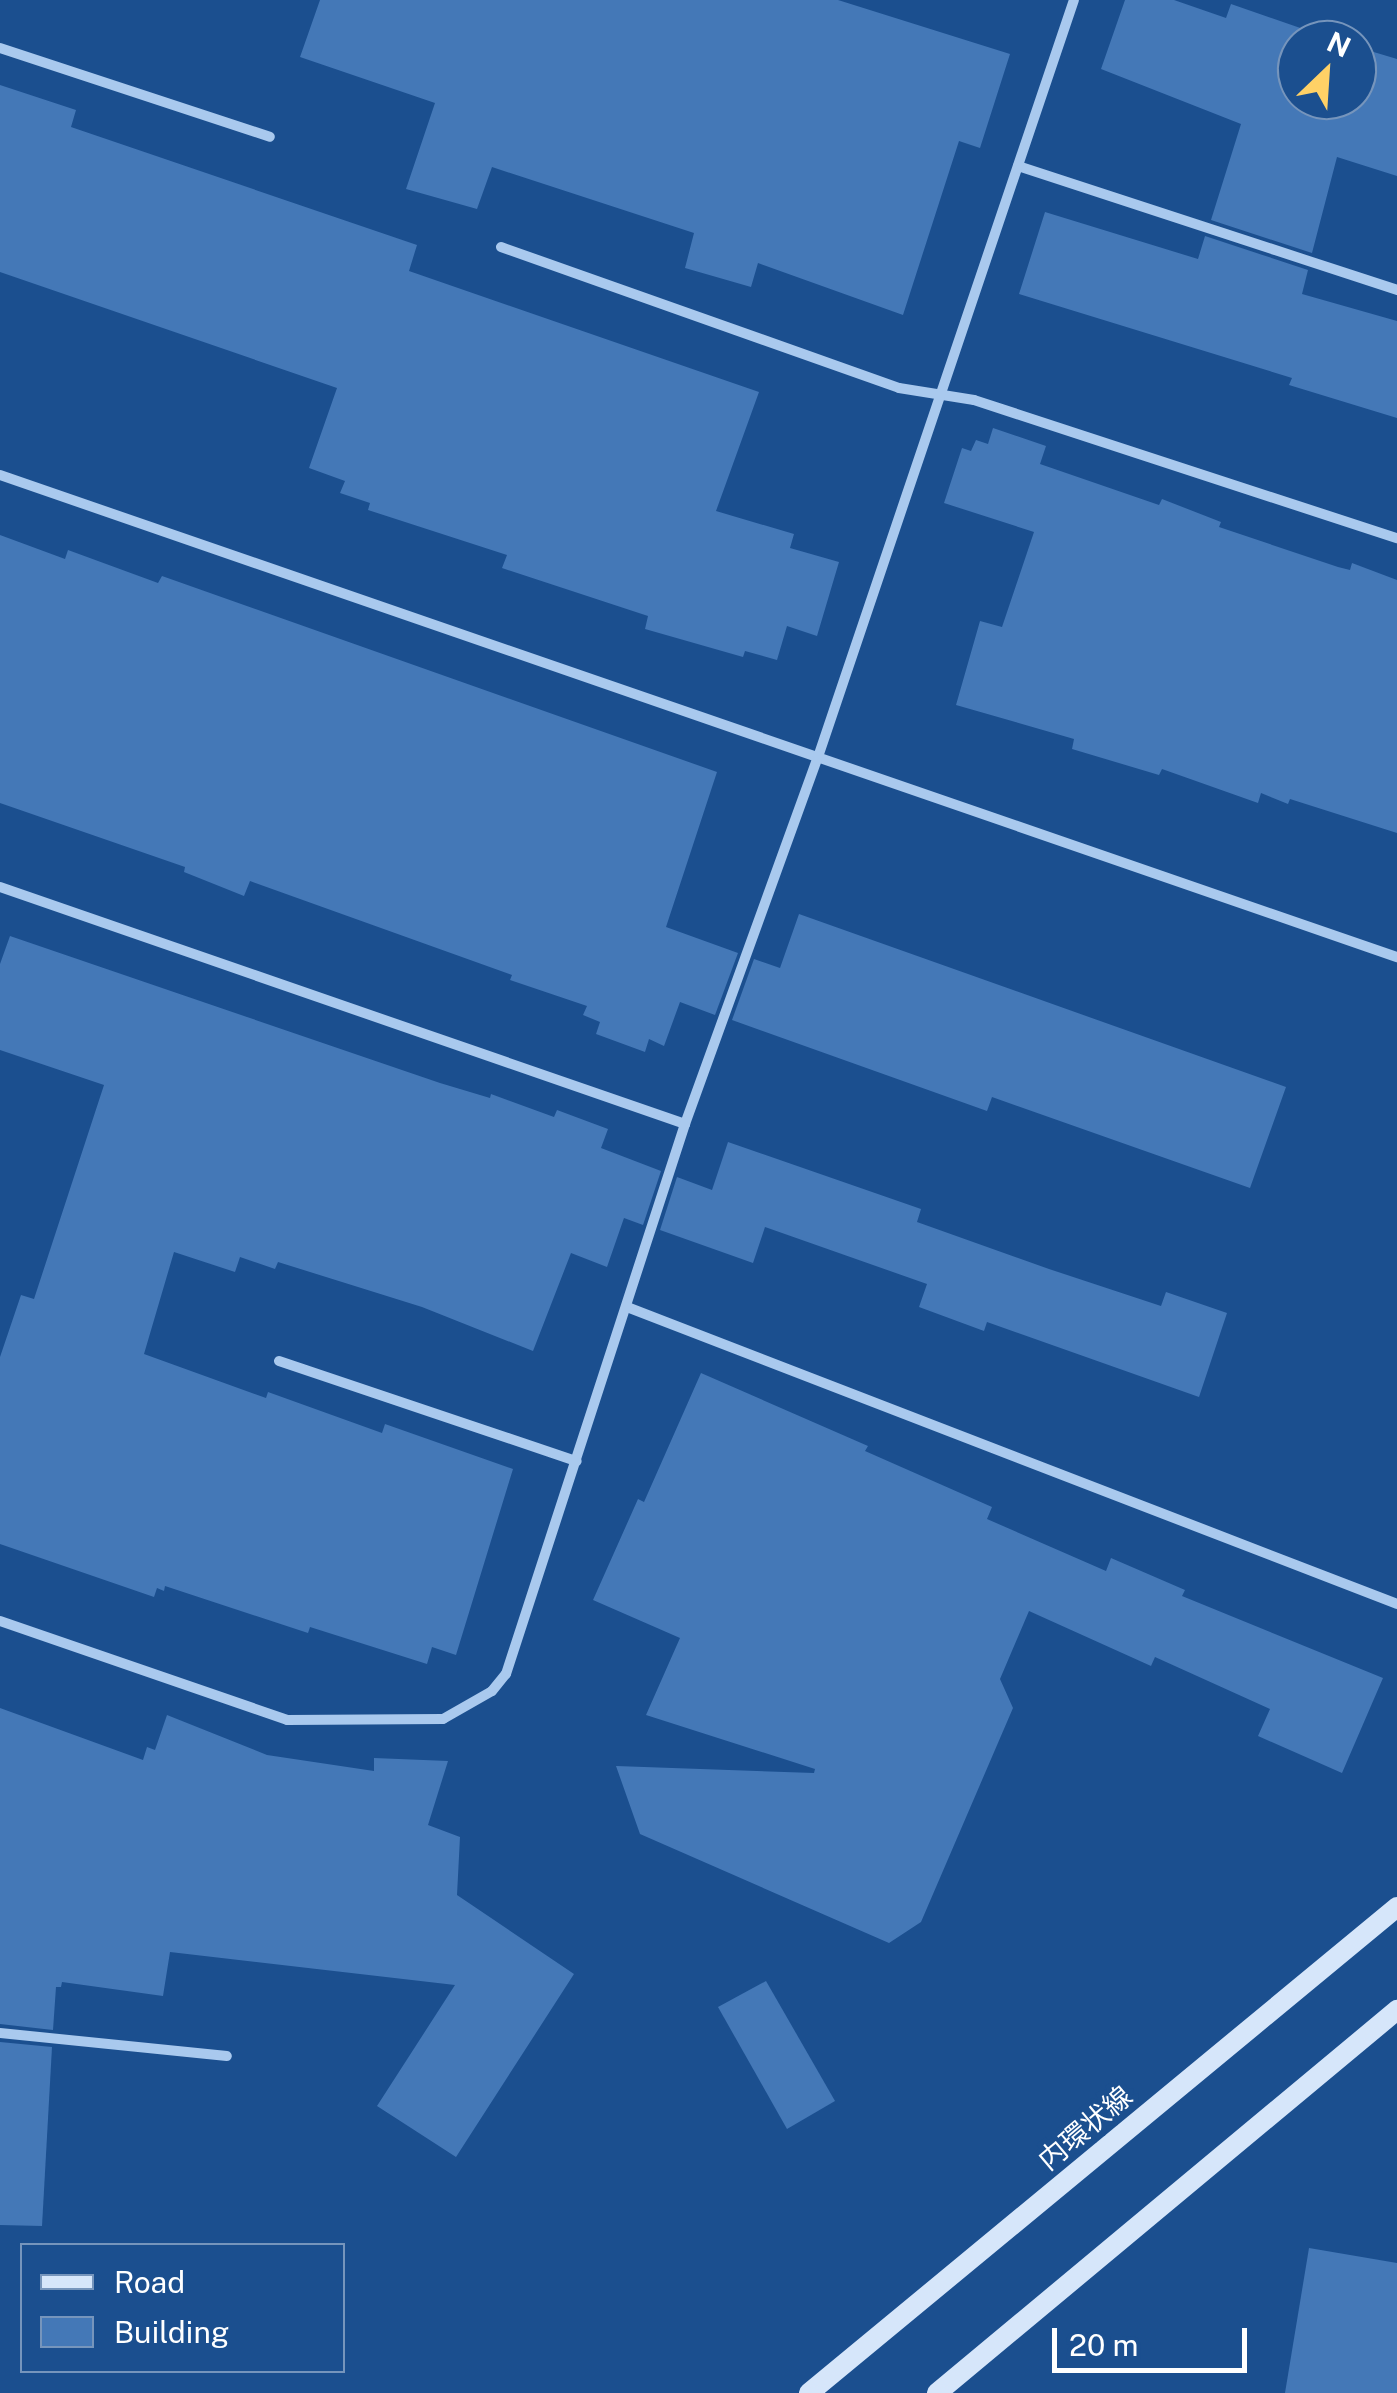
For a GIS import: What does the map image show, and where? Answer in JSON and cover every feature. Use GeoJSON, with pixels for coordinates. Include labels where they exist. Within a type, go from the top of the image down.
{"type":"FeatureCollection","features":[{"type":"Feature","properties":{"kind":"street"},"geometry":{"type":"LineString","coordinates":[[0,1621],[287,1720],[443,1718],[492,1691],[506,1674],[685,1124],[818,757],[1074,0]]}},
{"type":"Feature","properties":{"kind":"street"},"geometry":{"type":"LineString","coordinates":[[0,48],[270,137]]}},
{"type":"Feature","properties":{"kind":"street"},"geometry":{"type":"LineString","coordinates":[[1018,166],[1397,290]]}},
{"type":"Feature","properties":{"kind":"street"},"geometry":{"type":"LineString","coordinates":[[501,247],[899,388],[974,400],[1397,538]]}},
{"type":"Feature","properties":{"kind":"street"},"geometry":{"type":"LineString","coordinates":[[0,475],[1397,957]]}},
{"type":"Feature","properties":{"kind":"street"},"geometry":{"type":"LineString","coordinates":[[0,887],[685,1124]]}},
{"type":"Feature","properties":{"kind":"street"},"geometry":{"type":"LineString","coordinates":[[626,1307],[1397,1604]]}},
{"type":"Feature","properties":{"kind":"street"},"geometry":{"type":"LineString","coordinates":[[278,1361],[577,1462]]}},
{"type":"Feature","properties":{"kind":"street","name":"内環状線"},"geometry":{"type":"LineString","coordinates":[[809,2393],[1397,1908]]}},
{"type":"Feature","properties":{"kind":"street"},"geometry":{"type":"LineString","coordinates":[[937,2393],[1397,2010]]}},
{"type":"Feature","properties":{"kind":"street"},"geometry":{"type":"LineString","coordinates":[[0,2033],[227,2056]]}},
{"type":"Feature","properties":{"kind":"building"},"geometry":{"type":"Polygon","coordinates":[[[320,0],[838,0],[1010,54],[980,148],[959,141],[903,315],[758,263],[751,287],[685,268],[694,233],[492,167],[477,209],[406,189],[435,103],[300,57],[320,0]]]}},
{"type":"Feature","properties":{"kind":"building"},"geometry":{"type":"Polygon","coordinates":[[[1125,0],[1174,0],[1226,18],[1231,4],[1277,20],[1277,120],[1377,120],[1377,53],[1397,59],[1397,176],[1337,157],[1312,253],[1211,220],[1241,124],[1101,69],[1125,0]]]}},
{"type":"Feature","properties":{"kind":"building"},"geometry":{"type":"Polygon","coordinates":[[[0,85],[76,110],[71,127],[417,245],[409,271],[759,392],[716,511],[794,534],[790,548],[839,562],[817,636],[787,626],[777,660],[745,651],[743,657],[645,629],[648,616],[502,568],[507,555],[368,510],[370,503],[340,493],[345,481],[309,468],[337,388],[0,272],[0,85]]]}},
{"type":"Feature","properties":{"kind":"building"},"geometry":{"type":"Polygon","coordinates":[[[1045,212],[1198,259],[1205,236],[1308,270],[1302,294],[1397,321],[1397,418],[1289,385],[1292,378],[1019,294],[1045,212]]]}},
{"type":"Feature","properties":{"kind":"building"},"geometry":{"type":"Polygon","coordinates":[[[993,428],[1046,446],[1040,464],[1159,505],[1162,499],[1221,522],[1219,527],[1338,567],[1350,570],[1352,563],[1397,580],[1397,833],[1290,799],[1288,804],[1261,793],[1258,803],[1162,769],[1159,775],[1072,749],[1074,739],[956,705],[980,621],[1002,627],[1034,532],[944,503],[962,448],[971,451],[976,440],[988,444],[993,428]]]}},
{"type":"Feature","properties":{"kind":"building"},"geometry":{"type":"Polygon","coordinates":[[[0,535],[65,559],[68,550],[158,583],[162,576],[717,772],[666,927],[738,953],[715,1015],[680,1002],[664,1046],[649,1039],[645,1052],[596,1034],[600,1022],[583,1015],[587,1006],[510,980],[512,975],[250,881],[244,896],[184,872],[185,867],[0,803],[0,535]]]}},
{"type":"Feature","properties":{"kind":"building"},"geometry":{"type":"Polygon","coordinates":[[[799,914],[1286,1087],[1250,1188],[992,1097],[987,1111],[732,1020],[754,959],[780,968],[799,914]]]}},
{"type":"Feature","properties":{"kind":"building"},"geometry":{"type":"Polygon","coordinates":[[[10,936],[440,1083],[490,1098],[491,1094],[554,1117],[557,1110],[608,1129],[601,1148],[661,1171],[643,1225],[624,1218],[607,1267],[571,1253],[533,1351],[422,1307],[278,1262],[275,1269],[240,1257],[235,1272],[174,1252],[144,1354],[266,1398],[268,1392],[382,1433],[385,1424],[513,1469],[456,1655],[432,1647],[427,1664],[310,1627],[308,1633],[165,1586],[164,1591],[157,1588],[154,1597],[0,1544],[0,1357],[21,1295],[34,1299],[104,1085],[0,1050],[0,964],[10,936]]]}},
{"type":"Feature","properties":{"kind":"building"},"geometry":{"type":"Polygon","coordinates":[[[728,1142],[921,1209],[917,1222],[1049,1269],[1161,1306],[1166,1292],[1227,1313],[1199,1397],[987,1322],[984,1331],[919,1307],[927,1284],[765,1227],[753,1263],[660,1230],[677,1177],[712,1190],[728,1142]]]}},
{"type":"Feature","properties":{"kind":"building"},"geometry":{"type":"Polygon","coordinates":[[[701,1373],[868,1446],[865,1451],[992,1507],[987,1519],[1106,1571],[1111,1558],[1185,1590],[1182,1596],[1383,1678],[1342,1773],[1258,1736],[1270,1709],[1155,1657],[1151,1666],[1029,1611],[1000,1679],[1013,1708],[921,1922],[889,1943],[640,1834],[616,1766],[814,1773],[815,1769],[646,1715],[680,1638],[593,1600],[638,1499],[644,1502],[701,1373]]]}},
{"type":"Feature","properties":{"kind":"building"},"geometry":{"type":"Polygon","coordinates":[[[0,1708],[143,1760],[147,1747],[155,1750],[167,1715],[267,1755],[374,1771],[374,1758],[448,1761],[428,1825],[460,1837],[457,1895],[574,1974],[456,2157],[377,2106],[455,1985],[170,1952],[163,1996],[62,1982],[61,1987],[56,1987],[53,2030],[0,2024],[0,1708]]]}},
{"type":"Feature","properties":{"kind":"building"},"geometry":{"type":"Polygon","coordinates":[[[766,1981],[835,2101],[787,2129],[718,2007],[766,1981]]]}},
{"type":"Feature","properties":{"kind":"building"},"geometry":{"type":"Polygon","coordinates":[[[0,2042],[52,2047],[42,2226],[0,2225],[0,2042]]]}},
{"type":"Feature","properties":{"kind":"building"},"geometry":{"type":"Polygon","coordinates":[[[1309,2248],[1397,2263],[1397,2393],[1285,2393],[1309,2248]]]}}]}
